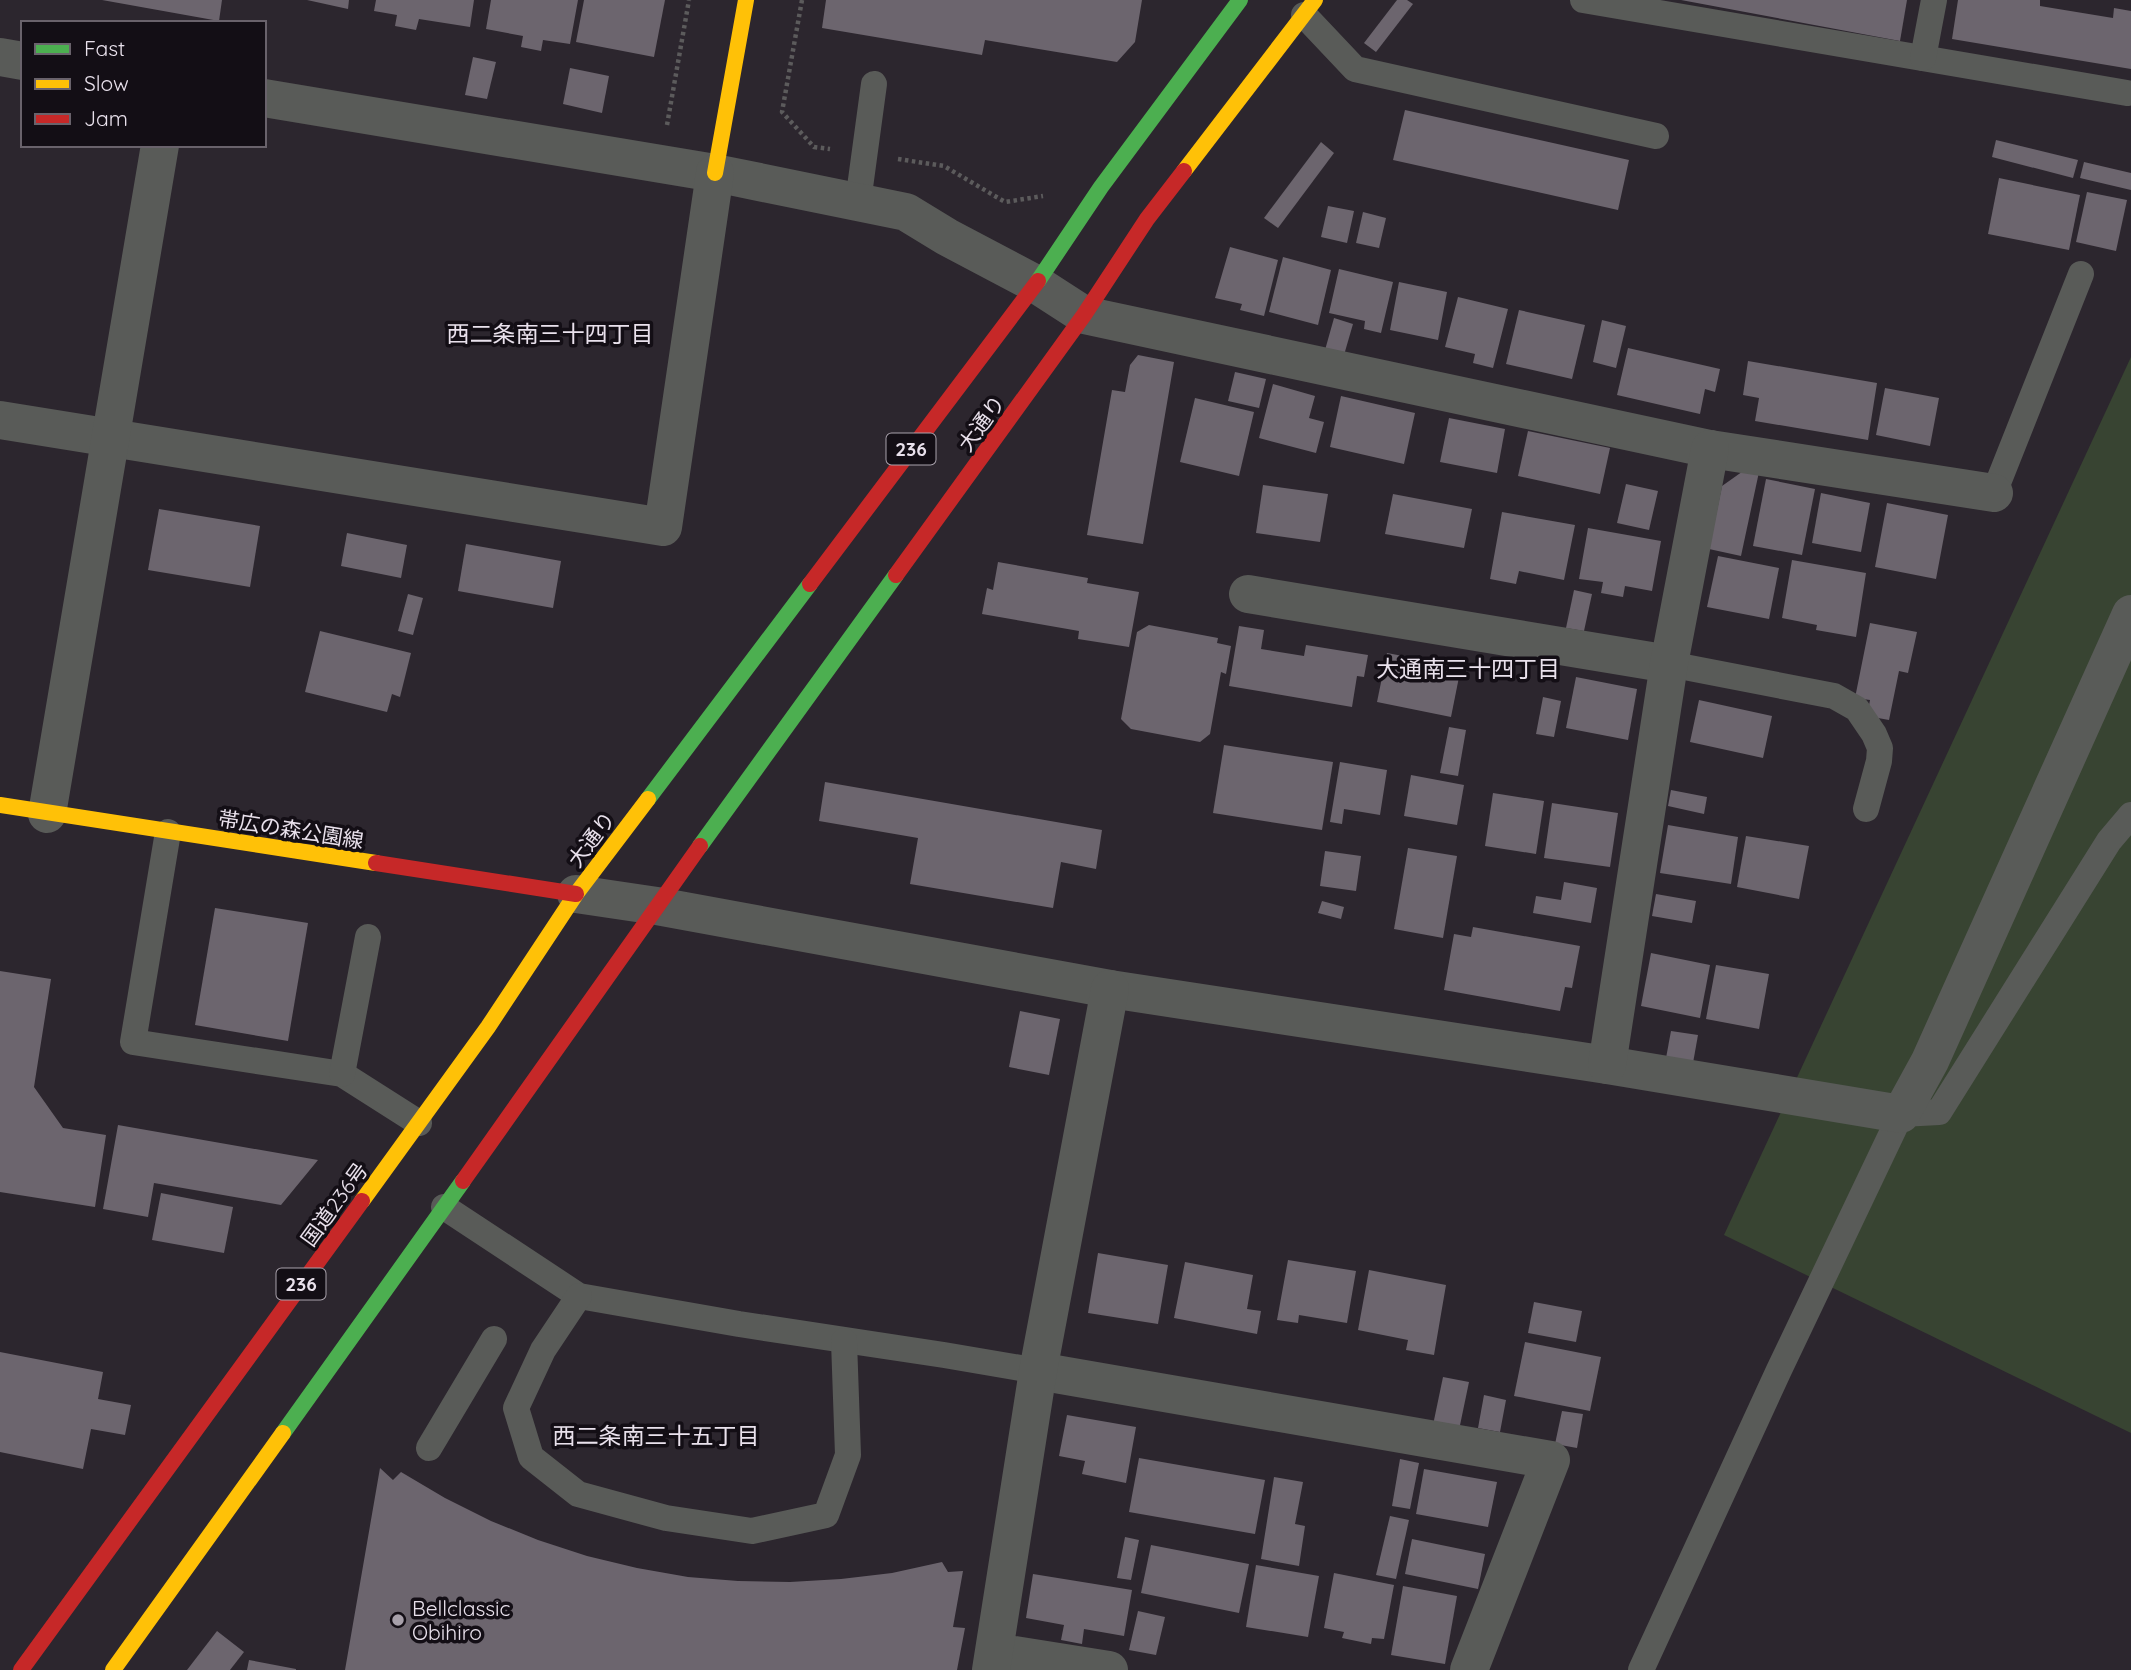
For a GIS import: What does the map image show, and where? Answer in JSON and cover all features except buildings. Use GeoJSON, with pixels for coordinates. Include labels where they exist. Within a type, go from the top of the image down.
{"type":"FeatureCollection","features":[{"type":"Feature","properties":{"kind":"main road"},"geometry":{"type":"LineString","coordinates":[[715,173],[746,0]]}},
{"type":"Feature","properties":{"kind":"main road","name":"大通り"},"geometry":{"type":"LineString","coordinates":[[576,894],[1036,284],[1101,187],[1240,0]]}},
{"type":"Feature","properties":{"kind":"main road","name":"大通り"},"geometry":{"type":"LineString","coordinates":[[657,906],[1084,315],[1147,219],[1301,5]]}},
{"type":"Feature","properties":{"kind":"main road","name":"帯広の森公園線"},"geometry":{"type":"LineString","coordinates":[[0,805],[576,894]]}},
{"type":"Feature","properties":{"kind":"main road","name":"国道236号"},"geometry":{"type":"LineString","coordinates":[[21,1670],[488,1027],[576,894]]}},
{"type":"Feature","properties":{"kind":"main road"},"geometry":{"type":"LineString","coordinates":[[113,1670],[657,906]]}},
{"type":"Feature","properties":{"kind":"street"},"geometry":{"type":"LineString","coordinates":[[0,57],[21,61]]}},
{"type":"Feature","properties":{"kind":"street"},"geometry":{"type":"LineString","coordinates":[[266,98],[660,163],[906,212],[1036,284],[1084,315],[1710,449],[1994,493]]}},
{"type":"Feature","properties":{"kind":"street"},"geometry":{"type":"LineString","coordinates":[[47,814],[160,147]]}},
{"type":"Feature","properties":{"kind":"street"},"geometry":{"type":"LineString","coordinates":[[0,420],[663,527],[715,173]]}},
{"type":"Feature","properties":{"kind":"street"},"geometry":{"type":"LineString","coordinates":[[1607,1065],[1670,664],[1710,449]]}},
{"type":"Feature","properties":{"kind":"street"},"geometry":{"type":"LineString","coordinates":[[1248,594],[1670,664]]}},
{"type":"Feature","properties":{"kind":"street"},"geometry":{"type":"LineString","coordinates":[[576,894],[657,906],[1110,989],[1607,1065],[1901,1114],[1930,1061],[2131,614]]}},
{"type":"Feature","properties":{"kind":"street"},"geometry":{"type":"LineString","coordinates":[[1109,1670],[993,1661],[1038,1371],[1110,989]]}},
{"type":"Feature","properties":{"kind":"street"},"geometry":{"type":"LineString","coordinates":[[1038,1371],[1551,1460],[1469,1670]]}},
{"type":"Feature","properties":{"kind":"lane"},"geometry":{"type":"LineString","coordinates":[[1583,0],[2127,93]]}},
{"type":"Feature","properties":{"kind":"lane"},"geometry":{"type":"LineString","coordinates":[[1923,58],[1934,0]]}},
{"type":"Feature","properties":{"kind":"lane"},"geometry":{"type":"LineString","coordinates":[[1301,5],[1355,69],[1656,136]]}},
{"type":"Feature","properties":{"kind":"lane"},"geometry":{"type":"LineString","coordinates":[[858,202],[874,84]]}},
{"type":"Feature","properties":{"kind":"lane"},"geometry":{"type":"LineString","coordinates":[[1994,493],[2081,274]]}},
{"type":"Feature","properties":{"kind":"lane"},"geometry":{"type":"LineString","coordinates":[[1670,664],[1834,696],[1857,709],[1880,748],[1866,809]]}},
{"type":"Feature","properties":{"kind":"lane"},"geometry":{"type":"LineString","coordinates":[[1641,1670],[1901,1114],[1939,1112],[2109,841],[2131,815]]}},
{"type":"Feature","properties":{"kind":"lane"},"geometry":{"type":"LineString","coordinates":[[168,832],[133,1042],[342,1074],[419,1123]]}},
{"type":"Feature","properties":{"kind":"lane"},"geometry":{"type":"LineString","coordinates":[[342,1074],[368,937]]}},
{"type":"Feature","properties":{"kind":"lane"},"geometry":{"type":"LineString","coordinates":[[444,1207],[579,1296],[1038,1371]]}},
{"type":"Feature","properties":{"kind":"lane"},"geometry":{"type":"LineString","coordinates":[[579,1296],[543,1350],[516,1408],[531,1457],[578,1494],[666,1518],[752,1531],[826,1515],[848,1455],[844,1341]]}},
{"type":"Feature","properties":{"kind":"lane"},"geometry":{"type":"LineString","coordinates":[[429,1448],[494,1339]]}},
{"type":"Feature","properties":{"kind":"path"},"geometry":{"type":"LineString","coordinates":[[660,163],[689,0]]}},
{"type":"Feature","properties":{"kind":"path"},"geometry":{"type":"LineString","coordinates":[[802,0],[782,112],[814,147],[840,151]]}},
{"type":"Feature","properties":{"kind":"path"},"geometry":{"type":"LineString","coordinates":[[892,159],[944,166],[1005,202],[1049,195]]}},
{"type":"Feature","properties":{"kind":"green space"},"geometry":{"type":"Polygon","coordinates":[[[2131,357],[2131,1433],[1724,1235],[2131,357]]]}},
{"type":"Feature","properties":{"kind":"traffic: fast"},"geometry":{"type":"LineString","coordinates":[[1038,281],[1101,187],[1240,0]]}},
{"type":"Feature","properties":{"kind":"traffic: fast"},"geometry":{"type":"LineString","coordinates":[[700,846],[896,575]]}},
{"type":"Feature","properties":{"kind":"traffic: fast"},"geometry":{"type":"LineString","coordinates":[[648,799],[810,584]]}},
{"type":"Feature","properties":{"kind":"traffic: fast"},"geometry":{"type":"LineString","coordinates":[[283,1433],[463,1181]]}},
{"type":"Feature","properties":{"kind":"traffic: slow"},"geometry":{"type":"LineString","coordinates":[[715,173],[746,0]]}},
{"type":"Feature","properties":{"kind":"traffic: slow"},"geometry":{"type":"LineString","coordinates":[[1184,171],[1315,0]]}},
{"type":"Feature","properties":{"kind":"traffic: slow"},"geometry":{"type":"LineString","coordinates":[[362,1201],[488,1027],[576,894],[648,799]]}},
{"type":"Feature","properties":{"kind":"traffic: slow"},"geometry":{"type":"LineString","coordinates":[[0,805],[376,863]]}},
{"type":"Feature","properties":{"kind":"traffic: slow"},"geometry":{"type":"LineString","coordinates":[[113,1670],[283,1433]]}},
{"type":"Feature","properties":{"kind":"traffic: jam"},"geometry":{"type":"LineString","coordinates":[[896,575],[1084,315],[1147,219],[1184,171]]}},
{"type":"Feature","properties":{"kind":"traffic: jam"},"geometry":{"type":"LineString","coordinates":[[810,584],[1038,281]]}},
{"type":"Feature","properties":{"kind":"traffic: jam"},"geometry":{"type":"LineString","coordinates":[[463,1181],[700,846]]}},
{"type":"Feature","properties":{"kind":"traffic: jam"},"geometry":{"type":"LineString","coordinates":[[376,863],[576,894]]}},
{"type":"Feature","properties":{"kind":"traffic: jam"},"geometry":{"type":"LineString","coordinates":[[21,1670],[362,1201]]}},
{"type":"Feature","properties":{"kind":"place","name":"Bellclassic Obihiro"},"geometry":{"type":"Point","coordinates":[398,1620]}},
{"type":"Feature","properties":{"kind":"district","name":"西二条南三十四丁目"},"geometry":{"type":"Point","coordinates":[550,333]}},
{"type":"Feature","properties":{"kind":"district","name":"大通南三十四丁目"},"geometry":{"type":"Point","coordinates":[1468,668]}},
{"type":"Feature","properties":{"kind":"district","name":"西二条南三十五丁目"},"geometry":{"type":"Point","coordinates":[656,1435]}}]}
